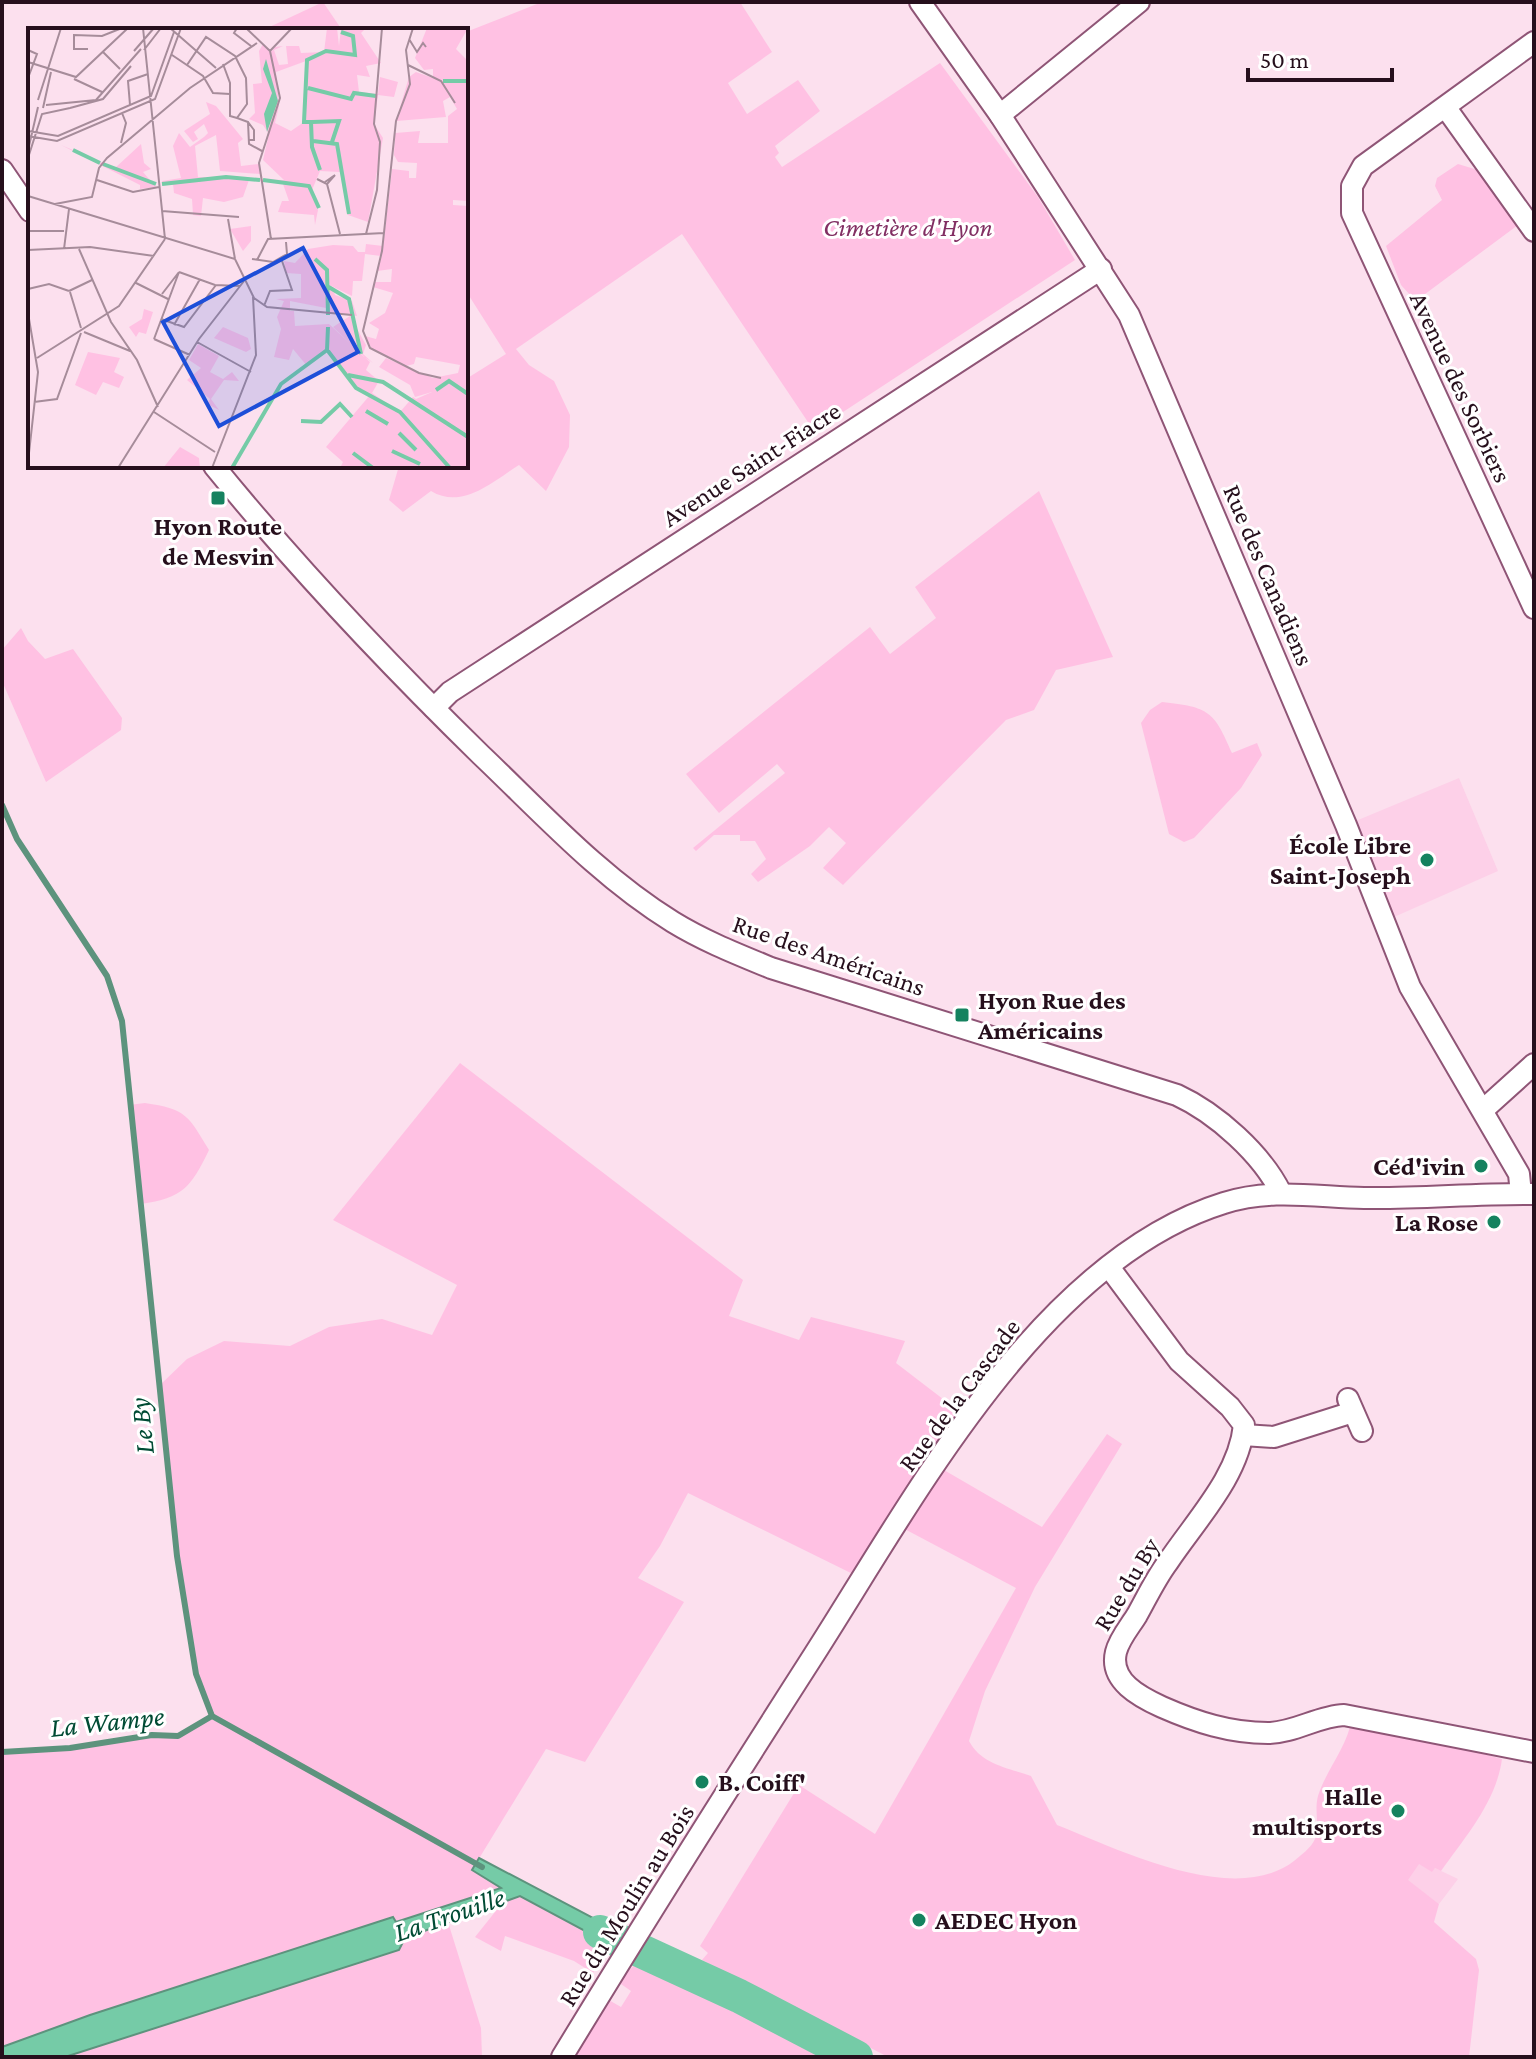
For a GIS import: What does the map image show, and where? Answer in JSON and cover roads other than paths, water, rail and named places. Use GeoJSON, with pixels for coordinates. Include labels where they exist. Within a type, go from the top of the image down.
{"type":"FeatureCollection","features":[{"type":"Feature","properties":{"kind":"street","name":"Rue des Canadiens"},"geometry":{"type":"LineString","coordinates":[[920,2],[1000,115],[1101,269],[1149,356],[1346,825],[1410,987],[1483,1110],[1528,1194]]}},
{"type":"Feature","properties":{"kind":"street"},"geometry":{"type":"LineString","coordinates":[[1000,115],[1139,2]]}},
{"type":"Feature","properties":{"kind":"street"},"geometry":{"type":"LineString","coordinates":[[1534,42],[1446,108],[1534,231]]}},
{"type":"Feature","properties":{"kind":"street","name":"Avenue des Sorbiers"},"geometry":{"type":"LineString","coordinates":[[1446,108],[1363,166],[1352,186],[1352,213],[1534,608]]}},
{"type":"Feature","properties":{"kind":"street"},"geometry":{"type":"LineString","coordinates":[[2,170],[28,208]]}},
{"type":"Feature","properties":{"kind":"street","name":"Avenue Saint-Fiacre"},"geometry":{"type":"LineString","coordinates":[[434,708],[450,692],[489,666],[1101,269]]}},
{"type":"Feature","properties":{"kind":"street","name":"Rue des Américains"},"geometry":{"type":"LineString","coordinates":[[216,468],[321,593],[590,860],[632,894],[688,931],[771,968],[1177,1095],[1203,1109],[1227,1130],[1275,1182],[1281,1193]]}},
{"type":"Feature","properties":{"kind":"street"},"geometry":{"type":"LineString","coordinates":[[1483,1110],[1534,1064]]}},
{"type":"Feature","properties":{"kind":"street","name":"Rue de la Cascade"},"geometry":{"type":"LineString","coordinates":[[863,1579],[988,1391],[1050,1318],[1109,1267],[1174,1222],[1222,1203],[1281,1193],[1366,1198],[1528,1194]]}},
{"type":"Feature","properties":{"kind":"street"},"geometry":{"type":"LineString","coordinates":[[1109,1267],[1179,1361],[1230,1407],[1244,1425],[1243,1435],[1274,1437],[1354,1414]]}},
{"type":"Feature","properties":{"kind":"street","name":"Rue du By"},"geometry":{"type":"LineString","coordinates":[[1243,1435],[1242,1446],[1206,1509],[1166,1564],[1115,1652],[1120,1679],[1138,1696],[1166,1709],[1201,1723],[1233,1730],[1270,1733],[1331,1715],[1344,1715],[1534,1752]]}},
{"type":"Feature","properties":{"kind":"street","name":"Rue du Moulin au Bois"},"geometry":{"type":"LineString","coordinates":[[562,2057],[863,1579]]}},
{"type":"Feature","properties":{"kind":"water"},"geometry":{"type":"Polygon","coordinates":[[[479,1858],[635,1940],[626,1953],[520,1896],[405,1938],[399,1950],[65,2057],[2,2057],[2,2047],[90,2015],[393,1917],[396,1922],[501,1888],[472,1870],[479,1858]]]}},
{"type":"Feature","properties":{"kind":"waterway","name":"Le By"},"geometry":{"type":"LineString","coordinates":[[2,805],[17,839],[107,976],[122,1021],[177,1556],[196,1674],[212,1716],[482,1867]]}},
{"type":"Feature","properties":{"kind":"waterway","name":"La Wampe"},"geometry":{"type":"LineString","coordinates":[[2,1752],[70,1748],[152,1735],[178,1736],[212,1716]]}},
{"type":"Feature","properties":{"kind":"waterway","name":"La Trouille"},"geometry":{"type":"LineString","coordinates":[[600,1932],[739,1996],[856,2057]]}},
{"type":"Feature","properties":{"kind":"place","name":"Hyon Route de Mesvin"},"geometry":{"type":"Point","coordinates":[218,498]}},
{"type":"Feature","properties":{"kind":"place","name":"École Libre Saint-Joseph"},"geometry":{"type":"Point","coordinates":[1427,860]}},
{"type":"Feature","properties":{"kind":"place","name":"Hyon Rue des Américains"},"geometry":{"type":"Point","coordinates":[962,1015]}},
{"type":"Feature","properties":{"kind":"place","name":"Céd'ivin"},"geometry":{"type":"Point","coordinates":[1481,1166]}},
{"type":"Feature","properties":{"kind":"place","name":"La Rose"},"geometry":{"type":"Point","coordinates":[1494,1222]}},
{"type":"Feature","properties":{"kind":"place","name":"B. Coiff'"},"geometry":{"type":"Point","coordinates":[702,1782]}},
{"type":"Feature","properties":{"kind":"place","name":"Halle multisports"},"geometry":{"type":"Point","coordinates":[1398,1811]}},
{"type":"Feature","properties":{"kind":"place","name":"AEDEC Hyon"},"geometry":{"type":"Point","coordinates":[919,1920]}},
{"type":"Feature","properties":{"kind":"park label","name":"Cimetière d'Hyon"},"geometry":{"type":"Point","coordinates":[908,227]}}]}
